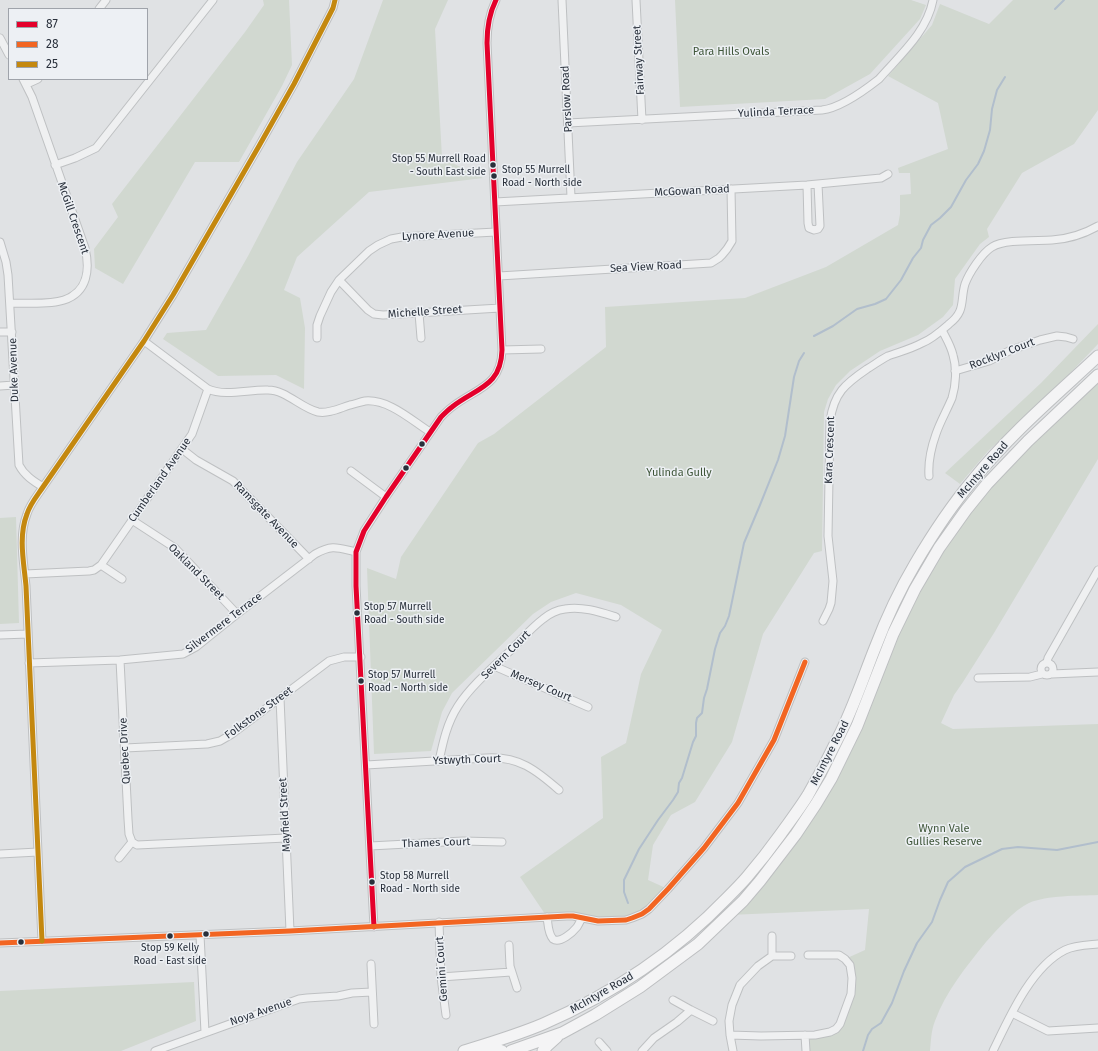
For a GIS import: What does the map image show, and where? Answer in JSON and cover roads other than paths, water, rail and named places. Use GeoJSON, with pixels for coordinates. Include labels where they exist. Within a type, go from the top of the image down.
{"type":"FeatureCollection","features":[{"type":"Feature","properties":{"kind":"main road","name":"McIntyre Road"},"geometry":{"type":"LineString","coordinates":[[464,1051],[556,1018],[602,994],[649,965],[699,925],[746,879],[764,857],[798,809],[822,770],[845,724],[892,609],[914,566],[948,512],[974,478],[1002,447],[1098,356]]}},
{"type":"Feature","properties":{"kind":"main road","name":"McIntyre Road"},"geometry":{"type":"LineString","coordinates":[[511,1051],[562,1033],[640,988],[698,944],[743,901],[796,834],[831,779],[857,726],[893,634],[915,589],[939,548],[987,484],[1028,441],[1098,375]]}},
{"type":"Feature","properties":{"kind":"main road"},"geometry":{"type":"LineString","coordinates":[[507,1051],[512,1044],[534,1027]]}},
{"type":"Feature","properties":{"kind":"main road"},"geometry":{"type":"LineString","coordinates":[[543,1051],[562,1033]]}},
{"type":"Feature","properties":{"kind":"main road"},"geometry":{"type":"LineString","coordinates":[[488,1051],[502,1051]]}},
{"type":"Feature","properties":{"kind":"street"},"geometry":{"type":"LineString","coordinates":[[100,8],[106,0]]}},
{"type":"Feature","properties":{"kind":"street"},"geometry":{"type":"LineString","coordinates":[[55,165],[96,148],[213,0]]}},
{"type":"Feature","properties":{"kind":"street"},"geometry":{"type":"LineString","coordinates":[[42,941],[23,535],[25,521],[29,509],[42,487],[144,341],[216,221],[294,84],[336,0]]}},
{"type":"Feature","properties":{"kind":"street"},"geometry":{"type":"LineString","coordinates":[[374,927],[361,657],[356,586],[356,552],[364,531],[430,432],[451,407],[481,390],[491,381],[501,363],[502,350],[499,276],[487,43],[487,26],[496,0]]}},
{"type":"Feature","properties":{"kind":"street","name":"Parslow Road"},"geometry":{"type":"LineString","coordinates":[[562,0],[571,197]]}},
{"type":"Feature","properties":{"kind":"street","name":"Fairway Street"},"geometry":{"type":"LineString","coordinates":[[636,0],[642,120]]}},
{"type":"Feature","properties":{"kind":"street","name":"Yulinda Terrace"},"geometry":{"type":"LineString","coordinates":[[568,123],[832,109],[879,79],[922,28],[931,12],[933,0]]}},
{"type":"Feature","properties":{"kind":"street"},"geometry":{"type":"LineString","coordinates":[[0,38],[8,53]]}},
{"type":"Feature","properties":{"kind":"street","name":"McGill Crescent"},"geometry":{"type":"LineString","coordinates":[[10,304],[64,300],[76,293],[84,284],[87,276],[88,264],[85,248],[32,97],[25,82]]}},
{"type":"Feature","properties":{"kind":"street","name":"McGowan Road"},"geometry":{"type":"LineString","coordinates":[[495,202],[807,185],[881,178],[888,174]]}},
{"type":"Feature","properties":{"kind":"street"},"geometry":{"type":"LineString","coordinates":[[807,185],[808,223],[809,228],[814,230],[818,229],[820,226],[818,184]]}},
{"type":"Feature","properties":{"kind":"street","name":"Sea View Road"},"geometry":{"type":"LineString","coordinates":[[499,276],[711,263],[722,255],[732,241],[731,189]]}},
{"type":"Feature","properties":{"kind":"street","name":"Kara Crescent"},"geometry":{"type":"LineString","coordinates":[[823,621],[829,609],[832,590],[832,570],[828,536],[830,421],[832,408],[840,392],[852,379],[886,357],[921,344],[955,319],[962,305],[964,288],[968,277],[991,247],[1005,243],[1067,238],[1087,232],[1098,226]]}},
{"type":"Feature","properties":{"kind":"street","name":"Lynore Avenue"},"geometry":{"type":"LineString","coordinates":[[316,338],[316,325],[331,292],[339,280],[369,251],[380,243],[391,239],[409,236],[496,232]]}},
{"type":"Feature","properties":{"kind":"street","name":"Duke Avenue"},"geometry":{"type":"LineString","coordinates":[[0,242],[6,262],[10,304],[19,465],[26,475],[42,487]]}},
{"type":"Feature","properties":{"kind":"street","name":"Michelle Street"},"geometry":{"type":"LineString","coordinates":[[339,280],[366,309],[374,314],[383,315],[500,308]]}},
{"type":"Feature","properties":{"kind":"street"},"geometry":{"type":"LineString","coordinates":[[419,313],[421,338]]}},
{"type":"Feature","properties":{"kind":"street"},"geometry":{"type":"LineString","coordinates":[[929,476],[930,456],[935,436],[953,394],[955,372],[952,352],[942,330]]}},
{"type":"Feature","properties":{"kind":"street"},"geometry":{"type":"LineString","coordinates":[[0,332],[12,332]]}},
{"type":"Feature","properties":{"kind":"street","name":"Rocklyn Court"},"geometry":{"type":"LineString","coordinates":[[955,372],[989,361],[1011,350],[1040,340],[1057,336],[1066,336],[1073,339]]}},
{"type":"Feature","properties":{"kind":"street"},"geometry":{"type":"LineString","coordinates":[[144,341],[208,389],[216,392],[274,391],[311,410],[320,412],[333,411],[365,401],[381,403],[398,411],[430,432]]}},
{"type":"Feature","properties":{"kind":"street"},"geometry":{"type":"LineString","coordinates":[[502,350],[541,349]]}},
{"type":"Feature","properties":{"kind":"street"},"geometry":{"type":"LineString","coordinates":[[0,386],[14,385]]}},
{"type":"Feature","properties":{"kind":"street","name":"Cumberland Avenue"},"geometry":{"type":"LineString","coordinates":[[101,564],[192,434],[208,389]]}},
{"type":"Feature","properties":{"kind":"street","name":"Ramsgate Avenue"},"geometry":{"type":"LineString","coordinates":[[182,449],[196,460],[233,481],[308,559]]}},
{"type":"Feature","properties":{"kind":"street"},"geometry":{"type":"LineString","coordinates":[[351,471],[386,497]]}},
{"type":"Feature","properties":{"kind":"street","name":"Oakland Street"},"geometry":{"type":"LineString","coordinates":[[132,520],[175,548],[237,614]]}},
{"type":"Feature","properties":{"kind":"street","name":"Silvermere Terrace"},"geometry":{"type":"LineString","coordinates":[[29,663],[120,660],[183,654],[196,647],[321,550],[334,547],[356,552]]}},
{"type":"Feature","properties":{"kind":"street"},"geometry":{"type":"LineString","coordinates":[[25,574],[89,571],[94,570],[101,564],[122,579]]}},
{"type":"Feature","properties":{"kind":"street"},"geometry":{"type":"LineString","coordinates":[[1042,674],[1041,669],[1043,664],[1047,662],[1098,570]]}},
{"type":"Feature","properties":{"kind":"street","name":"Severn Court"},"geometry":{"type":"LineString","coordinates":[[439,761],[447,728],[458,706],[494,666],[539,622],[558,611],[566,609],[584,609],[616,617]]}},
{"type":"Feature","properties":{"kind":"street"},"geometry":{"type":"LineString","coordinates":[[0,635],[28,634]]}},
{"type":"Feature","properties":{"kind":"street","name":"Folkstone Street"},"geometry":{"type":"LineString","coordinates":[[125,748],[216,743],[232,734],[329,661],[344,657],[361,657]]}},
{"type":"Feature","properties":{"kind":"street","name":"Quebec Drive"},"geometry":{"type":"LineString","coordinates":[[120,660],[128,819],[129,834],[132,842]]}},
{"type":"Feature","properties":{"kind":"street"},"geometry":{"type":"LineString","coordinates":[[0,944],[374,927],[439,922],[573,916],[598,921],[626,920],[639,915],[652,906],[694,861],[738,804],[778,732],[805,662]]}},
{"type":"Feature","properties":{"kind":"street"},"geometry":{"type":"LineString","coordinates":[[1047,662],[1052,664],[1054,669],[1052,674]]}},
{"type":"Feature","properties":{"kind":"street","name":"Mersey Court"},"geometry":{"type":"LineString","coordinates":[[494,666],[588,707]]}},
{"type":"Feature","properties":{"kind":"street"},"geometry":{"type":"LineString","coordinates":[[978,678],[1030,676],[1042,674],[1047,676],[1052,674],[1098,672]]}},
{"type":"Feature","properties":{"kind":"street","name":"Mayfield Street"},"geometry":{"type":"LineString","coordinates":[[280,698],[290,931]]}},
{"type":"Feature","properties":{"kind":"street","name":"Ystwyth Court"},"geometry":{"type":"LineString","coordinates":[[366,765],[493,757],[521,763],[532,769],[559,790]]}},
{"type":"Feature","properties":{"kind":"street"},"geometry":{"type":"LineString","coordinates":[[119,858],[132,842],[137,845],[286,838]]}},
{"type":"Feature","properties":{"kind":"street","name":"Thames Court"},"geometry":{"type":"LineString","coordinates":[[370,846],[463,841],[502,842]]}},
{"type":"Feature","properties":{"kind":"street"},"geometry":{"type":"LineString","coordinates":[[0,854],[38,852]]}},
{"type":"Feature","properties":{"kind":"street"},"geometry":{"type":"LineString","coordinates":[[547,917],[551,936],[553,939],[560,940],[567,937],[575,929],[582,918]]}},
{"type":"Feature","properties":{"kind":"street","name":"Gemini Court"},"geometry":{"type":"LineString","coordinates":[[439,922],[441,978],[446,1015]]}},
{"type":"Feature","properties":{"kind":"street"},"geometry":{"type":"LineString","coordinates":[[200,935],[205,1032]]}},
{"type":"Feature","properties":{"kind":"street"},"geometry":{"type":"LineString","coordinates":[[772,936],[772,956]]}},
{"type":"Feature","properties":{"kind":"street"},"geometry":{"type":"LineString","coordinates":[[993,1051],[1030,982],[1048,962],[1065,949],[1076,946],[1098,944]]}},
{"type":"Feature","properties":{"kind":"street"},"geometry":{"type":"LineString","coordinates":[[509,945],[511,972],[517,988]]}},
{"type":"Feature","properties":{"kind":"street"},"geometry":{"type":"LineString","coordinates":[[730,1035],[761,1036],[823,1034],[836,1029],[840,1024],[851,994],[852,978],[850,965],[839,955],[808,955]]}},
{"type":"Feature","properties":{"kind":"street"},"geometry":{"type":"LineString","coordinates":[[733,1051],[729,1021],[732,1005],[740,985],[758,966],[772,956],[791,956]]}},
{"type":"Feature","properties":{"kind":"street"},"geometry":{"type":"LineString","coordinates":[[371,964],[374,1024]]}},
{"type":"Feature","properties":{"kind":"street"},"geometry":{"type":"LineString","coordinates":[[441,978],[511,972]]}},
{"type":"Feature","properties":{"kind":"street","name":"Noya Avenue"},"geometry":{"type":"LineString","coordinates":[[154,1051],[299,999],[372,992]]}},
{"type":"Feature","properties":{"kind":"street"},"geometry":{"type":"LineString","coordinates":[[673,1000],[713,1021]]}},
{"type":"Feature","properties":{"kind":"street"},"geometry":{"type":"LineString","coordinates":[[642,1051],[654,1038],[691,1010]]}},
{"type":"Feature","properties":{"kind":"street"},"geometry":{"type":"LineString","coordinates":[[1012,1014],[1048,1031],[1098,1028]]}},
{"type":"Feature","properties":{"kind":"street"},"geometry":{"type":"LineString","coordinates":[[805,1035],[806,1051]]}},
{"type":"Feature","properties":{"kind":"street"},"geometry":{"type":"LineString","coordinates":[[600,1042],[607,1051]]}},
{"type":"Feature","properties":{"kind":"waterway"},"geometry":{"type":"LineString","coordinates":[[1055,9],[1064,0]]}},
{"type":"Feature","properties":{"kind":"waterway"},"geometry":{"type":"LineString","coordinates":[[814,336],[833,326],[857,309],[886,299],[901,280],[913,258],[921,248],[923,240],[931,225],[951,207],[966,180],[978,164],[984,151],[990,130],[992,109],[997,90],[1005,77]]}},
{"type":"Feature","properties":{"kind":"waterway"},"geometry":{"type":"LineString","coordinates":[[628,903],[624,892],[624,880],[639,849],[678,792],[679,783],[696,736],[697,718],[702,713],[715,649],[720,633],[729,616],[744,543],[778,460],[785,436],[794,377],[799,361],[804,353]]}},
{"type":"Feature","properties":{"kind":"waterway"},"geometry":{"type":"LineString","coordinates":[[863,1051],[868,1035],[872,1029],[881,1023],[892,1003],[904,971],[917,943],[932,922],[948,882],[965,867],[1002,849],[1018,847],[1057,850],[1098,842]]}},
{"type":"Feature","properties":{"kind":"place","name":"Stop 55 Murrell Road - South East side"},"geometry":{"type":"Point","coordinates":[493,165]}},
{"type":"Feature","properties":{"kind":"place","name":"Stop 55 Murrell Road - North side"},"geometry":{"type":"Point","coordinates":[494,176]}},
{"type":"Feature","properties":{"kind":"place","name":"Stop 57 Murrell Road - South side"},"geometry":{"type":"Point","coordinates":[357,613]}},
{"type":"Feature","properties":{"kind":"place","name":"Stop 57 Murrell Road - North side"},"geometry":{"type":"Point","coordinates":[361,681]}},
{"type":"Feature","properties":{"kind":"place","name":"Stop 58 Murrell Road - North side"},"geometry":{"type":"Point","coordinates":[372,882]}},
{"type":"Feature","properties":{"kind":"place","name":"Stop 59 Kelly Road - East side"},"geometry":{"type":"Point","coordinates":[170,936]}},
{"type":"Feature","properties":{"kind":"park label","name":"Para Hills Ovals"},"geometry":{"type":"Point","coordinates":[731,52]}},
{"type":"Feature","properties":{"kind":"park label","name":"Yulinda Gully"},"geometry":{"type":"Point","coordinates":[679,473]}},
{"type":"Feature","properties":{"kind":"park label","name":"Wynn Vale Gullies Reserve"},"geometry":{"type":"Point","coordinates":[944,835]}}]}
